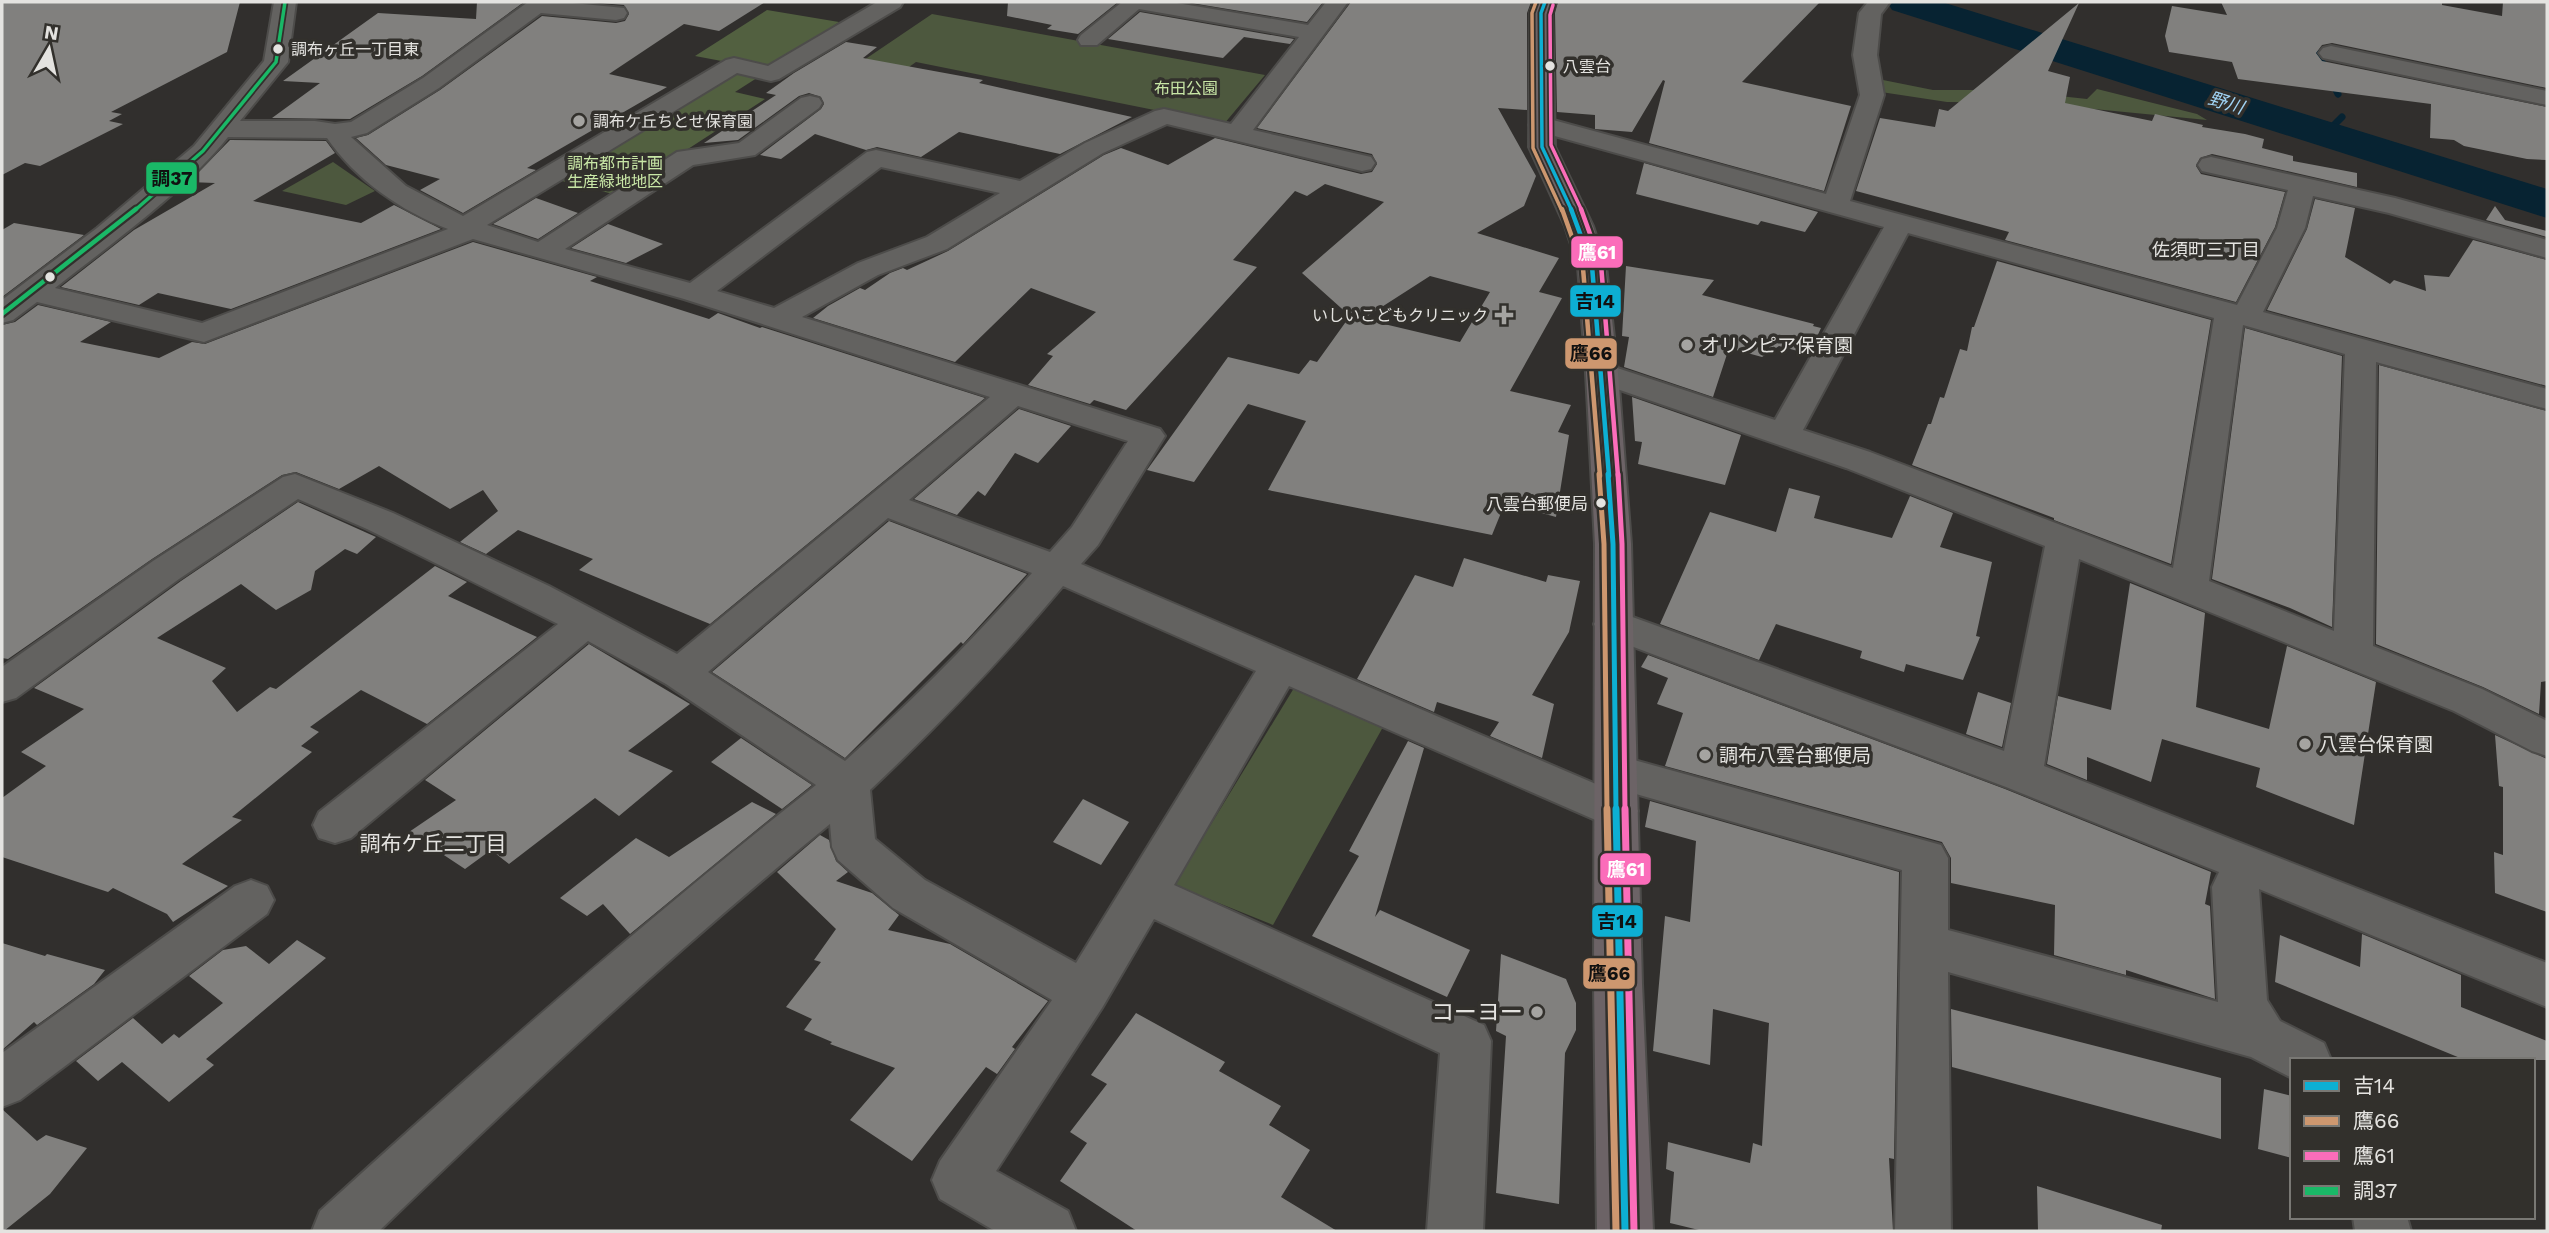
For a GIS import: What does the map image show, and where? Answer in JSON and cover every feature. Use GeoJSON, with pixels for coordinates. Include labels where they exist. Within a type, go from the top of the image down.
{"type":"FeatureCollection","features":[{"type":"Feature","properties":{"kind":"main road"},"geometry":{"type":"LineString","coordinates":[[1545,2],[1541,13],[1542,147],[1579,226],[1592,266],[1614,544],[1613,624],[1625,1231]]}},
{"type":"Feature","properties":{"kind":"street"},"geometry":{"type":"LineString","coordinates":[[2,314],[34,292],[126,218],[203,150],[276,62],[285,2]]}},
{"type":"Feature","properties":{"kind":"street"},"geometry":{"type":"LineString","coordinates":[[34,292],[204,333],[470,227],[734,65],[771,74],[892,2]]}},
{"type":"Feature","properties":{"kind":"street"},"geometry":{"type":"LineString","coordinates":[[1089,40],[1134,2],[1315,33]]}},
{"type":"Feature","properties":{"kind":"street"},"geometry":{"type":"LineString","coordinates":[[1237,134],[1338,2]]}},
{"type":"Feature","properties":{"kind":"street"},"geometry":{"type":"LineString","coordinates":[[221,129],[315,129],[335,132],[358,128],[431,83],[536,6],[616,13]]}},
{"type":"Feature","properties":{"kind":"street"},"geometry":{"type":"LineString","coordinates":[[1835,206],[1872,95],[1866,75],[1865,55],[1870,13],[1876,6]]}},
{"type":"Feature","properties":{"kind":"street"},"geometry":{"type":"LineString","coordinates":[[2331,53],[2547,98]]}},
{"type":"Feature","properties":{"kind":"street"},"geometry":{"type":"LineString","coordinates":[[542,252],[686,158],[746,150],[810,103]]}},
{"type":"Feature","properties":{"kind":"street"},"geometry":{"type":"LineString","coordinates":[[775,320],[868,269],[937,243],[1094,148],[1164,117],[1362,163]]}},
{"type":"Feature","properties":{"kind":"street"},"geometry":{"type":"LineString","coordinates":[[1542,125],[2547,400]]}},
{"type":"Feature","properties":{"kind":"street"},"geometry":{"type":"LineString","coordinates":[[335,132],[343,146],[417,205],[470,227],[542,252],[695,293],[1148,436],[1085,536],[941,698],[848,784],[731,877],[481,1098],[340,1231]]}},
{"type":"Feature","properties":{"kind":"street"},"geometry":{"type":"LineString","coordinates":[[695,293],[876,158],[1022,190]]}},
{"type":"Feature","properties":{"kind":"street"},"geometry":{"type":"LineString","coordinates":[[2211,166],[2395,206],[2547,248]]}},
{"type":"Feature","properties":{"kind":"street"},"geometry":{"type":"LineString","coordinates":[[2189,588],[2228,320],[2248,313],[2291,228],[2302,186]]}},
{"type":"Feature","properties":{"kind":"street"},"geometry":{"type":"LineString","coordinates":[[1784,434],[1899,224]]}},
{"type":"Feature","properties":{"kind":"street"},"geometry":{"type":"LineString","coordinates":[[2353,653],[2361,349]]}},
{"type":"Feature","properties":{"kind":"street"},"geometry":{"type":"LineString","coordinates":[[1602,373],[1784,434],[2189,588],[2468,699],[2547,740]]}},
{"type":"Feature","properties":{"kind":"street"},"geometry":{"type":"LineString","coordinates":[[680,674],[1013,394]]}},
{"type":"Feature","properties":{"kind":"street"},"geometry":{"type":"LineString","coordinates":[[2,687],[166,570],[295,485],[435,547],[586,622],[680,674],[848,784]]}},
{"type":"Feature","properties":{"kind":"street"},"geometry":{"type":"LineString","coordinates":[[884,503],[1058,569],[1280,666],[1616,791],[1924,858],[1923,1231]]}},
{"type":"Feature","properties":{"kind":"street"},"geometry":{"type":"LineString","coordinates":[[2021,775],[2064,540]]}},
{"type":"Feature","properties":{"kind":"street"},"geometry":{"type":"LineString","coordinates":[[335,825],[586,622]]}},
{"type":"Feature","properties":{"kind":"street"},"geometry":{"type":"LineString","coordinates":[[1613,624],[2021,775],[2547,985]]}},
{"type":"Feature","properties":{"kind":"street"},"geometry":{"type":"LineString","coordinates":[[1048,1231],[959,1180],[1085,993],[1280,666]]}},
{"type":"Feature","properties":{"kind":"street"},"geometry":{"type":"LineString","coordinates":[[848,784],[854,847],[909,894],[1085,993]]}},
{"type":"Feature","properties":{"kind":"street"},"geometry":{"type":"LineString","coordinates":[[2250,865],[2235,887],[2242,992],[2243,1005],[2262,1037]]}},
{"type":"Feature","properties":{"kind":"street"},"geometry":{"type":"LineString","coordinates":[[1145,893],[1466,1041],[1455,1231]]}},
{"type":"Feature","properties":{"kind":"street"},"geometry":{"type":"LineString","coordinates":[[2,1083],[251,900]]}},
{"type":"Feature","properties":{"kind":"street"},"geometry":{"type":"LineString","coordinates":[[1925,945],[2262,1037],[2302,1058]]}},
{"type":"Feature","properties":{"kind":"green space"},"geometry":{"type":"Polygon","coordinates":[[[767,10],[839,22],[770,70],[695,56],[767,10]]]}},
{"type":"Feature","properties":{"kind":"green space","name":"布田公園"},"geometry":{"type":"Polygon","coordinates":[[[932,14],[1265,75],[1224,124],[916,62],[874,92],[830,83],[932,14]]]}},
{"type":"Feature","properties":{"kind":"green space","name":"調布都市計画 生産緑地地区"},"geometry":{"type":"Polygon","coordinates":[[[740,71],[760,76],[735,92],[765,99],[617,195],[562,181],[740,71]]]}},
{"type":"Feature","properties":{"kind":"green space"},"geometry":{"type":"Polygon","coordinates":[[[1878,79],[1933,90],[2004,90],[2087,99],[2097,89],[2197,114],[2207,120],[2031,103],[1947,102],[1881,92],[1878,79]]]}},
{"type":"Feature","properties":{"kind":"green space"},"geometry":{"type":"Polygon","coordinates":[[[333,162],[375,191],[346,205],[282,191],[333,162]]]}},
{"type":"Feature","properties":{"kind":"green space"},"geometry":{"type":"Polygon","coordinates":[[[1294,688],[1383,727],[1273,925],[1174,885],[1294,688]]]}},
{"type":"Feature","properties":{"kind":"building"},"geometry":{"type":"Polygon","coordinates":[[[2,2],[240,2],[227,52],[111,112],[122,114],[109,121],[123,124],[40,166],[25,163],[2,175],[2,2]]]}},
{"type":"Feature","properties":{"kind":"building"},"geometry":{"type":"Polygon","coordinates":[[[477,2],[524,2],[422,76],[350,119],[272,118],[320,83],[283,81],[378,13],[476,19],[477,2]]]}},
{"type":"Feature","properties":{"kind":"building"},"geometry":{"type":"Polygon","coordinates":[[[587,2],[765,2],[719,31],[684,24],[609,74],[667,87],[527,168],[536,170],[463,213],[420,190],[440,179],[386,165],[356,138],[368,135],[440,90],[542,16],[616,23],[625,21],[629,14],[624,5],[587,2]]]}},
{"type":"Feature","properties":{"kind":"building"},"geometry":{"type":"Polygon","coordinates":[[[1008,2],[1118,2],[1078,34],[1047,29],[1052,25],[1007,16],[1008,2]]]}},
{"type":"Feature","properties":{"kind":"building"},"geometry":{"type":"Polygon","coordinates":[[[1185,2],[1323,2],[1307,22],[1185,2]]]}},
{"type":"Feature","properties":{"kind":"building"},"geometry":{"type":"Polygon","coordinates":[[[1351,2],[1531,2],[1527,13],[1527,110],[1498,108],[1536,176],[1524,206],[1477,233],[1559,258],[1539,292],[1562,298],[1510,391],[1571,405],[1558,432],[1569,435],[1556,517],[1505,503],[1492,535],[1268,490],[1306,421],[1248,404],[1194,482],[1147,470],[1228,357],[1299,374],[1310,360],[1317,362],[1350,316],[1302,273],[1384,202],[1325,184],[1307,196],[1295,191],[1233,260],[1257,267],[1126,410],[1094,400],[1090,404],[1028,385],[1053,356],[1047,354],[1096,312],[1031,288],[955,362],[813,318],[828,306],[860,288],[865,290],[890,273],[903,268],[907,270],[948,251],[1104,155],[1121,148],[1168,165],[1215,138],[1361,174],[1372,172],[1377,164],[1372,154],[1257,128],[1351,2]],[[1430,276],[1363,319],[1460,342],[1490,292],[1430,276]]]}},
{"type":"Feature","properties":{"kind":"building"},"geometry":{"type":"Polygon","coordinates":[[[1558,2],[1820,2],[1742,82],[1851,106],[1824,191],[1649,143],[1665,81],[1663,80],[1632,132],[1595,129],[1595,115],[1557,112],[1555,13],[1558,2]]]}},
{"type":"Feature","properties":{"kind":"building"},"geometry":{"type":"Polygon","coordinates":[[[2221,2],[2442,2],[2442,5],[2502,16],[2503,2],[2547,2],[2547,88],[2332,43],[2322,45],[2316,53],[2322,61],[2547,107],[2547,160],[2527,159],[2464,146],[2454,140],[2430,138],[2431,104],[2238,79],[2232,62],[2169,52],[2165,36],[2172,6],[2227,15],[2221,2]]]}},
{"type":"Feature","properties":{"kind":"building"},"geometry":{"type":"Polygon","coordinates":[[[2079,3],[2048,71],[2070,77],[2065,103],[2152,121],[2155,114],[2203,125],[2202,127],[2245,134],[2264,139],[2262,148],[2293,156],[2293,161],[2357,173],[2357,187],[2212,154],[2200,158],[2196,166],[2201,174],[2285,192],[2275,227],[2236,302],[2005,240],[2009,232],[1856,191],[1880,118],[1935,127],[1939,109],[1948,111],[2079,3]]]}},
{"type":"Feature","properties":{"kind":"building"},"geometry":{"type":"Polygon","coordinates":[[[1140,12],[1294,39],[1290,44],[1244,37],[1223,58],[1108,39],[1140,12]]]}},
{"type":"Feature","properties":{"kind":"building"},"geometry":{"type":"Polygon","coordinates":[[[846,42],[877,47],[863,58],[983,80],[979,83],[1132,117],[1060,154],[959,132],[921,157],[877,147],[866,150],[815,134],[781,159],[760,155],[821,109],[824,104],[821,97],[809,93],[799,96],[738,140],[704,143],[776,95],[766,93],[794,73],[846,42]]]}},
{"type":"Feature","properties":{"kind":"building"},"geometry":{"type":"Polygon","coordinates":[[[230,140],[326,141],[335,153],[253,201],[361,223],[394,205],[441,229],[231,309],[158,293],[139,305],[61,287],[134,230],[215,183],[189,182],[230,140]]]}},
{"type":"Feature","properties":{"kind":"building"},"geometry":{"type":"Polygon","coordinates":[[[1644,163],[1818,212],[1805,232],[1761,221],[1758,225],[1636,194],[1644,163]]]}},
{"type":"Feature","properties":{"kind":"building"},"geometry":{"type":"Polygon","coordinates":[[[536,198],[578,213],[538,239],[493,224],[536,198]]]}},
{"type":"Feature","properties":{"kind":"building"},"geometry":{"type":"Polygon","coordinates":[[[2315,199],[2355,208],[2345,257],[2390,284],[2394,280],[2426,291],[2424,275],[2449,277],[2473,240],[2547,260],[2547,386],[2267,310],[2307,229],[2315,199]]]}},
{"type":"Feature","properties":{"kind":"building"},"geometry":{"type":"Polygon","coordinates":[[[2495,206],[2505,220],[2547,231],[2547,237],[2486,220],[2495,206]]]}},
{"type":"Feature","properties":{"kind":"building"},"geometry":{"type":"Polygon","coordinates":[[[14,223],[84,235],[2,297],[2,230],[14,223]]]}},
{"type":"Feature","properties":{"kind":"building"},"geometry":{"type":"Polygon","coordinates":[[[608,224],[663,244],[626,263],[571,248],[608,224]]]}},
{"type":"Feature","properties":{"kind":"building"},"geometry":{"type":"Polygon","coordinates":[[[473,242],[597,277],[590,281],[709,319],[718,313],[985,398],[710,624],[579,570],[593,559],[518,530],[486,554],[460,542],[498,511],[483,490],[450,509],[379,466],[339,489],[296,472],[282,475],[152,559],[8,659],[2,658],[2,325],[15,322],[38,305],[111,322],[80,342],[159,358],[192,342],[205,344],[473,242]]]}},
{"type":"Feature","properties":{"kind":"building"},"geometry":{"type":"Polygon","coordinates":[[[1997,261],[2211,320],[2171,564],[1912,465],[1940,397],[1944,398],[1960,349],[1967,351],[1972,327],[1997,261]]]}},
{"type":"Feature","properties":{"kind":"building"},"geometry":{"type":"Polygon","coordinates":[[[1626,266],[1714,280],[1702,295],[1821,328],[1809,354],[1779,346],[1762,357],[1729,348],[1713,397],[1624,367],[1629,337],[1622,336],[1626,266]]]}},
{"type":"Feature","properties":{"kind":"building"},"geometry":{"type":"Polygon","coordinates":[[[2245,328],[2342,356],[2332,627],[2212,579],[2245,328]]]}},
{"type":"Feature","properties":{"kind":"building"},"geometry":{"type":"Polygon","coordinates":[[[2379,365],[2547,411],[2547,681],[2541,682],[2539,714],[2483,687],[2376,644],[2379,365]]]}},
{"type":"Feature","properties":{"kind":"building"},"geometry":{"type":"Polygon","coordinates":[[[1632,397],[1741,435],[1725,485],[1638,464],[1642,442],[1635,441],[1632,397]]]}},
{"type":"Feature","properties":{"kind":"building"},"geometry":{"type":"Polygon","coordinates":[[[1019,409],[1071,426],[1038,463],[1015,453],[985,496],[978,491],[957,515],[914,499],[1019,409]]]}},
{"type":"Feature","properties":{"kind":"building"},"geometry":{"type":"Polygon","coordinates":[[[1789,488],[1820,496],[1814,518],[1892,538],[1910,496],[1953,513],[1940,547],[1992,562],[1976,636],[1980,637],[1963,680],[1906,664],[1904,672],[1860,658],[1862,651],[1776,624],[1759,660],[1660,624],[1710,512],[1776,532],[1789,488]]]}},
{"type":"Feature","properties":{"kind":"building"},"geometry":{"type":"Polygon","coordinates":[[[298,502],[376,537],[357,554],[345,549],[315,571],[311,590],[276,610],[241,584],[157,638],[226,668],[212,681],[237,712],[270,687],[276,689],[435,566],[467,582],[448,596],[537,637],[427,724],[361,690],[310,727],[319,732],[301,746],[312,752],[232,817],[242,820],[182,864],[228,886],[173,922],[167,914],[113,888],[108,892],[2,857],[2,798],[46,766],[21,752],[84,709],[34,688],[181,581],[298,502]]]}},
{"type":"Feature","properties":{"kind":"building"},"geometry":{"type":"Polygon","coordinates":[[[889,521],[1027,574],[963,644],[961,642],[845,758],[712,672],[889,521]]]}},
{"type":"Feature","properties":{"kind":"building"},"geometry":{"type":"Polygon","coordinates":[[[1464,558],[1546,582],[1548,575],[1580,581],[1569,632],[1532,695],[1554,704],[1542,758],[1490,736],[1499,722],[1437,702],[1434,712],[1357,679],[1415,575],[1453,587],[1464,558]]]}},
{"type":"Feature","properties":{"kind":"building"},"geometry":{"type":"Polygon","coordinates":[[[2130,583],[2205,613],[2196,707],[2269,729],[2287,646],[2376,682],[2354,825],[2256,787],[2260,768],[2162,739],[2151,782],[2087,757],[2087,780],[2047,764],[2058,696],[2111,710],[2130,583]]]}},
{"type":"Feature","properties":{"kind":"building"},"geometry":{"type":"Polygon","coordinates":[[[589,644],[690,704],[628,751],[673,771],[619,816],[595,798],[509,864],[491,850],[465,869],[409,832],[456,800],[425,780],[589,644]]]}},
{"type":"Feature","properties":{"kind":"building"},"geometry":{"type":"Polygon","coordinates":[[[1648,655],[2005,789],[2211,872],[2205,904],[2210,906],[2215,999],[2126,970],[2126,975],[2054,955],[2055,905],[1951,883],[1951,858],[1942,842],[1665,766],[1683,713],[1657,704],[1668,678],[1641,667],[1648,655]]]}},
{"type":"Feature","properties":{"kind":"building"},"geometry":{"type":"Polygon","coordinates":[[[1978,692],[2011,703],[2002,747],[1966,734],[1978,692]]]}},
{"type":"Feature","properties":{"kind":"building"},"geometry":{"type":"Polygon","coordinates":[[[2495,735],[2547,759],[2547,912],[2495,893],[2494,852],[2503,855],[2503,787],[2499,786],[2495,735]]]}},
{"type":"Feature","properties":{"kind":"building"},"geometry":{"type":"Polygon","coordinates":[[[741,738],[812,785],[782,809],[711,762],[741,738]]]}},
{"type":"Feature","properties":{"kind":"building"},"geometry":{"type":"Polygon","coordinates":[[[1408,741],[1424,748],[1375,917],[1380,910],[1470,950],[1447,997],[1312,936],[1359,856],[1349,851],[1408,741]]]}},
{"type":"Feature","properties":{"kind":"building"},"geometry":{"type":"Polygon","coordinates":[[[1083,799],[1129,822],[1101,865],[1053,842],[1083,799]]]}},
{"type":"Feature","properties":{"kind":"building"},"geometry":{"type":"Polygon","coordinates":[[[1650,801],[1899,872],[1894,1159],[1889,1158],[1893,1231],[1703,1231],[1670,1223],[1674,1172],[1666,1169],[1668,1142],[1750,1163],[1753,1143],[1762,1146],[1769,1023],[1713,1009],[1710,1065],[1653,1051],[1665,916],[1690,922],[1696,841],[1645,827],[1650,801]]]}},
{"type":"Feature","properties":{"kind":"building"},"geometry":{"type":"Polygon","coordinates":[[[752,802],[776,814],[630,934],[603,904],[587,916],[560,898],[636,838],[669,857],[752,802]]]}},
{"type":"Feature","properties":{"kind":"building"},"geometry":{"type":"Polygon","coordinates":[[[820,835],[829,840],[836,861],[848,872],[836,881],[872,893],[899,915],[888,930],[950,944],[1048,1001],[1012,1047],[1015,1049],[997,1074],[986,1067],[912,1161],[850,1120],[895,1068],[830,1044],[832,1042],[804,1030],[812,1019],[786,1007],[821,962],[814,960],[836,929],[777,872],[820,835]]]}},
{"type":"Feature","properties":{"kind":"building"},"geometry":{"type":"Polygon","coordinates":[[[2362,934],[2461,975],[2461,1007],[2547,1041],[2547,1060],[2460,1058],[2275,982],[2280,935],[2360,967],[2362,934]]]}},
{"type":"Feature","properties":{"kind":"building"},"geometry":{"type":"Polygon","coordinates":[[[297,940],[326,958],[206,1059],[214,1065],[169,1102],[122,1062],[98,1081],[76,1061],[133,1018],[162,1044],[174,1034],[179,1038],[223,1003],[189,976],[223,950],[246,946],[269,964],[297,940]]]}},
{"type":"Feature","properties":{"kind":"building"},"geometry":{"type":"Polygon","coordinates":[[[2,943],[105,970],[94,984],[37,1025],[34,1022],[2,1050],[2,943]]]}},
{"type":"Feature","properties":{"kind":"building"},"geometry":{"type":"Polygon","coordinates":[[[1501,954],[1566,979],[1576,1003],[1576,1030],[1565,1053],[1559,1204],[1496,1193],[1506,1036],[1496,1031],[1501,954]]]}},
{"type":"Feature","properties":{"kind":"building"},"geometry":{"type":"Polygon","coordinates":[[[1951,1009],[2221,1078],[2221,1139],[1952,1067],[1951,1009]]]}},
{"type":"Feature","properties":{"kind":"building"},"geometry":{"type":"Polygon","coordinates":[[[1136,1013],[1225,1062],[1219,1071],[1281,1106],[1269,1125],[1310,1150],[1281,1197],[1337,1231],[1137,1231],[1060,1181],[1087,1143],[1070,1132],[1107,1084],[1091,1075],[1136,1013]]]}},
{"type":"Feature","properties":{"kind":"building"},"geometry":{"type":"Polygon","coordinates":[[[2264,1089],[2290,1096],[2290,1157],[2258,1149],[2264,1089]]]}},
{"type":"Feature","properties":{"kind":"building"},"geometry":{"type":"Polygon","coordinates":[[[2,1109],[37,1141],[46,1135],[87,1148],[50,1194],[4,1231],[2,1231],[2,1109]]]}},
{"type":"Feature","properties":{"kind":"building"},"geometry":{"type":"Polygon","coordinates":[[[2037,1186],[2162,1225],[2161,1231],[2038,1231],[2037,1186]]]}},
{"type":"Feature","properties":{"kind":"waterway","name":"野川"},"geometry":{"type":"LineString","coordinates":[[1905,2],[2547,204]]}},
{"type":"Feature","properties":{"kind":"waterway"},"geometry":{"type":"LineString","coordinates":[[2318,54],[2338,94]]}},
{"type":"Feature","properties":{"kind":"waterway"},"geometry":{"type":"LineString","coordinates":[[2326,133],[2342,117]]}},
{"type":"Feature","properties":{"kind":"transit line","name":"調37"},"geometry":{"type":"LineString","coordinates":[[2,314],[107,234],[203,151],[276,62],[285,2]]}},
{"type":"Feature","properties":{"kind":"transit line","name":"鷹66"},"geometry":{"type":"LineString","coordinates":[[1536,2],[1532,13],[1533,148],[1571,229],[1583,268],[1593,374],[1604,544],[1609,984],[1616,1231]]}},
{"type":"Feature","properties":{"kind":"transit line","name":"吉14"},"geometry":{"type":"LineString","coordinates":[[1545,2],[1541,13],[1542,147],[1579,226],[1592,266],[1602,373],[1613,544],[1618,984],[1625,1231]]}},
{"type":"Feature","properties":{"kind":"transit line","name":"鷹61"},"geometry":{"type":"LineString","coordinates":[[1553,5],[1550,15],[1551,145],[1587,222],[1601,264],[1611,372],[1622,544],[1627,984],[1634,1231]]}},
{"type":"Feature","properties":{"kind":"place","name":"調布ヶ丘一丁目東"},"geometry":{"type":"Point","coordinates":[278,49]}},
{"type":"Feature","properties":{"kind":"place","name":"八雲台"},"geometry":{"type":"Point","coordinates":[1550,66]}},
{"type":"Feature","properties":{"kind":"place","name":"調布ケ丘ちとせ保育園"},"geometry":{"type":"Point","coordinates":[579,121]}},
{"type":"Feature","properties":{"kind":"place","name":"いしいこどもクリニック"},"geometry":{"type":"Point","coordinates":[1504,315]}},
{"type":"Feature","properties":{"kind":"place","name":"オリンピア保育園"},"geometry":{"type":"Point","coordinates":[1687,345]}},
{"type":"Feature","properties":{"kind":"place","name":"八雲台郵便局"},"geometry":{"type":"Point","coordinates":[1601,503]}},
{"type":"Feature","properties":{"kind":"place","name":"八雲台保育園"},"geometry":{"type":"Point","coordinates":[2305,744]}},
{"type":"Feature","properties":{"kind":"place","name":"調布八雲台郵便局"},"geometry":{"type":"Point","coordinates":[1705,755]}},
{"type":"Feature","properties":{"kind":"place","name":"コーヨー"},"geometry":{"type":"Point","coordinates":[1537,1012]}},
{"type":"Feature","properties":{"kind":"district","name":"佐須町三丁目"},"geometry":{"type":"Point","coordinates":[2206,250]}},
{"type":"Feature","properties":{"kind":"district","name":"調布ケ丘二丁目"},"geometry":{"type":"Point","coordinates":[433,844]}}]}
